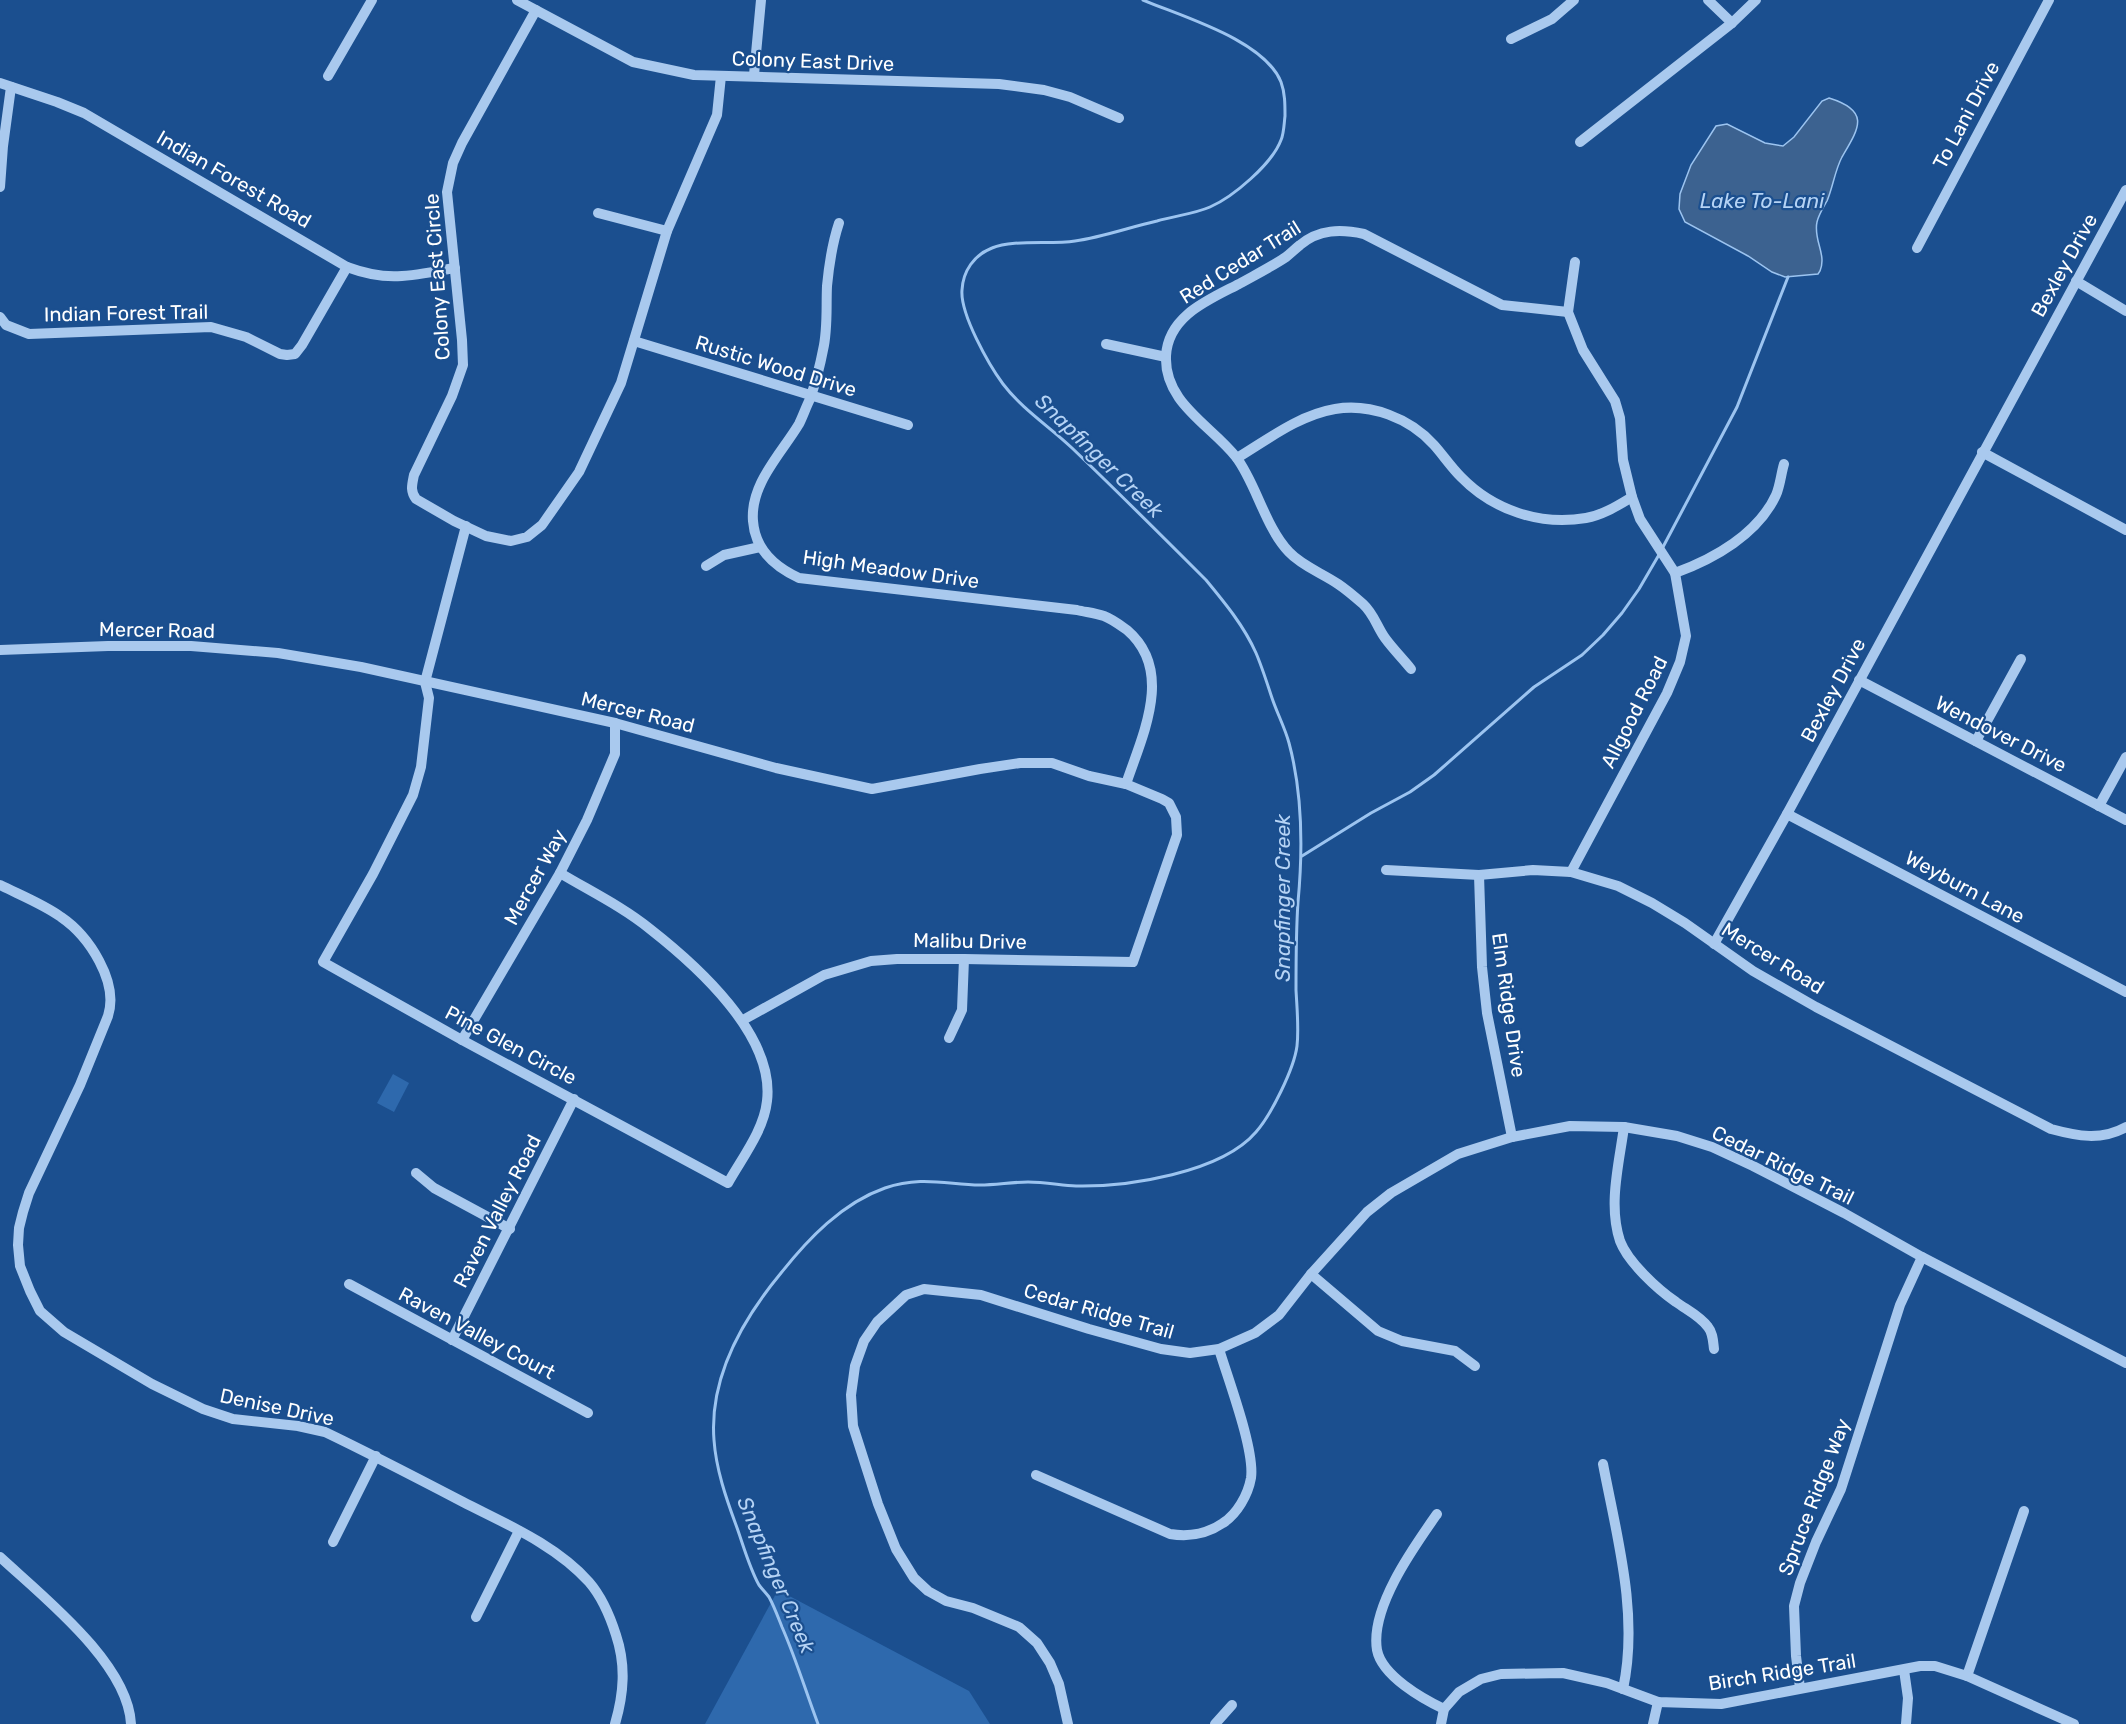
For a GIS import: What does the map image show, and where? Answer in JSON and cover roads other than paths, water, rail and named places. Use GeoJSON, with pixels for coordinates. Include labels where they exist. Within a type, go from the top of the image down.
{"type":"FeatureCollection","features":[{"type":"Feature","properties":{"kind":"street"},"geometry":{"type":"LineString","coordinates":[[328,76],[372,0]]}},
{"type":"Feature","properties":{"kind":"street","name":"Colony East Drive"},"geometry":{"type":"LineString","coordinates":[[517,0],[633,62],[694,75],[999,84],[1061,94],[1119,118]]}},
{"type":"Feature","properties":{"kind":"street"},"geometry":{"type":"LineString","coordinates":[[753,75],[761,0]]}},
{"type":"Feature","properties":{"kind":"street"},"geometry":{"type":"LineString","coordinates":[[1511,39],[1552,19],[1574,0]]}},
{"type":"Feature","properties":{"kind":"street"},"geometry":{"type":"LineString","coordinates":[[1708,0],[1732,22]]}},
{"type":"Feature","properties":{"kind":"street"},"geometry":{"type":"LineString","coordinates":[[1580,142],[1732,22],[1756,0]]}},
{"type":"Feature","properties":{"kind":"street","name":"To Lani Drive"},"geometry":{"type":"LineString","coordinates":[[1917,248],[2049,0]]}},
{"type":"Feature","properties":{"kind":"street","name":"Colony East Circle"},"geometry":{"type":"LineString","coordinates":[[536,10],[453,163],[447,192],[463,365],[452,396],[411,487],[416,499],[486,536],[511,541],[527,537],[542,525],[579,472],[621,383],[668,231],[717,115],[721,76]]}},
{"type":"Feature","properties":{"kind":"street","name":"Indian Forest Road"},"geometry":{"type":"LineString","coordinates":[[0,83],[84,113],[347,267],[384,277],[400,277],[455,268]]}},
{"type":"Feature","properties":{"kind":"street"},"geometry":{"type":"LineString","coordinates":[[0,187],[11,87]]}},
{"type":"Feature","properties":{"kind":"street","name":"Bexley Drive"},"geometry":{"type":"LineString","coordinates":[[1714,944],[2126,190]]}},
{"type":"Feature","properties":{"kind":"street"},"geometry":{"type":"LineString","coordinates":[[598,213],[668,231]]}},
{"type":"Feature","properties":{"kind":"street"},"geometry":{"type":"LineString","coordinates":[[706,566],[724,555],[760,547],[753,526],[754,501],[761,481],[800,422],[811,395],[824,349],[830,264],[839,223]]}},
{"type":"Feature","properties":{"kind":"street","name":"Red Cedar Trail"},"geometry":{"type":"LineString","coordinates":[[1411,669],[1385,638],[1365,606],[1339,585],[1289,552],[1277,535],[1237,458],[1179,401],[1168,374],[1166,357],[1169,340],[1174,329],[1194,308],[1269,267],[1301,243],[1320,233],[1334,230],[1348,230],[1364,234],[1502,305],[1568,312]]}},
{"type":"Feature","properties":{"kind":"street","name":"Allgood Road"},"geometry":{"type":"LineString","coordinates":[[1571,872],[1667,693],[1680,662],[1686,636],[1675,573],[1640,519],[1632,497],[1623,460],[1620,418],[1615,401],[1583,350],[1568,312],[1575,262]]}},
{"type":"Feature","properties":{"kind":"street","name":"Indian Forest Trail"},"geometry":{"type":"LineString","coordinates":[[3,326],[29,334],[211,327],[246,337],[280,354],[295,354],[347,267]]}},
{"type":"Feature","properties":{"kind":"street"},"geometry":{"type":"LineString","coordinates":[[2076,281],[2126,311]]}},
{"type":"Feature","properties":{"kind":"street","name":"Rustic Wood Drive"},"geometry":{"type":"LineString","coordinates":[[634,341],[908,425]]}},
{"type":"Feature","properties":{"kind":"street"},"geometry":{"type":"LineString","coordinates":[[1106,344],[1166,357]]}},
{"type":"Feature","properties":{"kind":"street"},"geometry":{"type":"LineString","coordinates":[[1237,458],[1307,417],[1334,409],[1366,409],[1408,423],[1429,440],[1461,477],[1488,500],[1525,516],[1540,519],[1587,518],[1609,511],[1632,497]]}},
{"type":"Feature","properties":{"kind":"street"},"geometry":{"type":"LineString","coordinates":[[1982,452],[2126,530]]}},
{"type":"Feature","properties":{"kind":"street"},"geometry":{"type":"LineString","coordinates":[[1675,573],[1700,564],[1746,533],[1764,513],[1776,494],[1784,464]]}},
{"type":"Feature","properties":{"kind":"street","name":"Pine Glen Circle"},"geometry":{"type":"LineString","coordinates":[[466,526],[425,682],[429,698],[421,767],[413,795],[323,962],[462,1040],[729,1183],[760,1126],[767,1102],[767,1083],[760,1056],[743,1020],[702,974],[648,927],[560,873]]}},
{"type":"Feature","properties":{"kind":"street","name":"High Meadow Drive"},"geometry":{"type":"LineString","coordinates":[[760,547],[771,561],[799,578],[1077,610],[1104,616],[1122,626],[1137,639],[1148,657],[1153,676],[1151,705],[1126,784]]}},
{"type":"Feature","properties":{"kind":"street","name":"Mercer Road"},"geometry":{"type":"LineString","coordinates":[[0,650],[108,646],[196,647],[278,653],[361,667],[615,723],[776,768],[872,789],[1020,763],[1052,763],[1089,776],[1126,784],[1168,803],[1176,817],[1177,835],[1158,888]]}},
{"type":"Feature","properties":{"kind":"street"},"geometry":{"type":"LineString","coordinates":[[1976,741],[2020,659]]}},
{"type":"Feature","properties":{"kind":"street","name":"Wendover Drive"},"geometry":{"type":"LineString","coordinates":[[1859,680],[2126,820]]}},
{"type":"Feature","properties":{"kind":"street","name":"Mercer Way"},"geometry":{"type":"LineString","coordinates":[[462,1040],[560,873],[587,820],[615,754],[615,723]]}},
{"type":"Feature","properties":{"kind":"street"},"geometry":{"type":"LineString","coordinates":[[2099,806],[2126,757]]}},
{"type":"Feature","properties":{"kind":"street","name":"Weyburn Lane"},"geometry":{"type":"LineString","coordinates":[[1787,814],[2126,992]]}},
{"type":"Feature","properties":{"kind":"street","name":"Mercer Road"},"geometry":{"type":"LineString","coordinates":[[1386,870],[1479,875],[1533,870],[1571,872],[1618,886],[1685,923],[1753,971],[2051,1129],[2078,1136],[2103,1136],[2126,1127]]}},
{"type":"Feature","properties":{"kind":"street","name":"Elm Ridge Drive"},"geometry":{"type":"LineString","coordinates":[[1479,875],[1482,967],[1487,1013],[1512,1137]]}},
{"type":"Feature","properties":{"kind":"street","name":"Denise Drive"},"geometry":{"type":"LineString","coordinates":[[0,885],[62,917],[77,930],[91,949],[110,989],[111,1006],[80,1084],[29,1193],[19,1228],[20,1266],[40,1311],[64,1332],[153,1384],[202,1409],[233,1419],[298,1426],[325,1432],[376,1456],[519,1531],[560,1556],[589,1582],[604,1603],[621,1650],[624,1676],[615,1724]]}},
{"type":"Feature","properties":{"kind":"street","name":"Malibu Drive"},"geometry":{"type":"LineString","coordinates":[[743,1020],[824,975],[871,961],[897,958],[964,958],[1132,962],[1158,888]]}},
{"type":"Feature","properties":{"kind":"street"},"geometry":{"type":"LineString","coordinates":[[950,1038],[962,1010],[964,958]]}},
{"type":"Feature","properties":{"kind":"street","name":"Raven Valley Road"},"geometry":{"type":"LineString","coordinates":[[452,1340],[574,1099]]}},
{"type":"Feature","properties":{"kind":"street","name":"Cedar Ridge Trail"},"geometry":{"type":"LineString","coordinates":[[1068,1724],[1059,1684],[1050,1663],[1037,1643],[1019,1627],[973,1608],[946,1601],[928,1591],[914,1578],[896,1549],[878,1504],[852,1426],[851,1395],[855,1366],[864,1341],[877,1322],[906,1295],[924,1289],[981,1295],[1161,1349],[1190,1353],[1219,1349],[1255,1333],[1279,1315],[1311,1274],[1367,1212],[1391,1193],[1458,1154],[1512,1137],[1570,1126],[1624,1127],[1677,1136],[1712,1147],[1753,1166],[2126,1364]]}},
{"type":"Feature","properties":{"kind":"street"},"geometry":{"type":"LineString","coordinates":[[1624,1127],[1615,1206],[1616,1225],[1621,1244],[1650,1280],[1673,1300],[1700,1318],[1710,1329],[1714,1349]]}},
{"type":"Feature","properties":{"kind":"street"},"geometry":{"type":"LineString","coordinates":[[416,1173],[434,1188],[510,1228]]}},
{"type":"Feature","properties":{"kind":"street","name":"Spruce Ridge Way"},"geometry":{"type":"LineString","coordinates":[[1800,1688],[1794,1606],[1800,1583],[1841,1489],[1900,1305],[1922,1257]]}},
{"type":"Feature","properties":{"kind":"street"},"geometry":{"type":"LineString","coordinates":[[1311,1274],[1378,1331],[1402,1341],[1455,1352],[1475,1366]]}},
{"type":"Feature","properties":{"kind":"street","name":"Raven Valley Court"},"geometry":{"type":"LineString","coordinates":[[349,1284],[588,1413]]}},
{"type":"Feature","properties":{"kind":"street"},"geometry":{"type":"LineString","coordinates":[[1036,1475],[1170,1534],[1182,1536],[1218,1527],[1238,1510],[1251,1476],[1249,1451],[1219,1349]]}},
{"type":"Feature","properties":{"kind":"street"},"geometry":{"type":"LineString","coordinates":[[333,1542],[376,1456]]}},
{"type":"Feature","properties":{"kind":"street"},"geometry":{"type":"LineString","coordinates":[[1603,1464],[1624,1577],[1628,1621],[1628,1657],[1623,1689]]}},
{"type":"Feature","properties":{"kind":"street"},"geometry":{"type":"LineString","coordinates":[[1967,1676],[2024,1510]]}},
{"type":"Feature","properties":{"kind":"street"},"geometry":{"type":"LineString","coordinates":[[1437,1514],[1420,1538],[1383,1603],[1378,1625],[1377,1650],[1388,1671],[1408,1688],[1444,1709],[1441,1724]]}},
{"type":"Feature","properties":{"kind":"street"},"geometry":{"type":"LineString","coordinates":[[476,1617],[519,1531]]}},
{"type":"Feature","properties":{"kind":"street"},"geometry":{"type":"LineString","coordinates":[[0,1557],[77,1628],[90,1644],[120,1688],[130,1714],[131,1724]]}},
{"type":"Feature","properties":{"kind":"street","name":"Birch Ridge Trail"},"geometry":{"type":"LineString","coordinates":[[1444,1709],[1459,1692],[1470,1684],[1501,1674],[1563,1673],[1586,1677],[1658,1702],[1721,1704],[1920,1666],[1935,1666],[1967,1676],[2074,1724]]}},
{"type":"Feature","properties":{"kind":"street"},"geometry":{"type":"LineString","coordinates":[[1904,1670],[1908,1698],[1906,1724]]}},
{"type":"Feature","properties":{"kind":"street"},"geometry":{"type":"LineString","coordinates":[[1653,1724],[1658,1702]]}},
{"type":"Feature","properties":{"kind":"street"},"geometry":{"type":"LineString","coordinates":[[1215,1724],[1232,1705]]}},
{"type":"Feature","properties":{"kind":"water","name":"Lake To-Lani"},"geometry":{"type":"Polygon","coordinates":[[[1829,98],[1851,109],[1858,121],[1817,222],[1816,229],[1822,259],[1818,274],[1785,277],[1772,272],[1748,256],[1685,222],[1679,209],[1680,194],[1691,165],[1716,126],[1727,124],[1765,143],[1783,146],[1794,137],[1822,101],[1829,98]]]}},
{"type":"Feature","properties":{"kind":"waterway","name":"Snapfinger Creek"},"geometry":{"type":"LineString","coordinates":[[818,1724],[774,1608],[769,1597],[759,1585],[749,1563],[725,1494],[715,1451],[714,1417],[717,1394],[731,1350],[753,1310],[791,1260],[814,1235],[854,1203],[885,1188],[910,1182],[980,1185],[1040,1182],[1076,1186],[1121,1184],[1172,1175],[1220,1158],[1240,1146],[1262,1124],[1287,1079],[1297,1046],[1296,946],[1301,862],[1297,782],[1289,743],[1256,653],[1240,624],[1206,580],[1072,448],[1027,410],[1003,384],[983,352],[970,325],[963,300],[962,290],[967,270],[975,259],[992,248],[1021,243],[1066,242],[1085,239],[1204,209],[1230,196],[1251,179],[1276,149],[1283,131],[1285,103],[1281,82],[1272,67],[1258,54],[1221,32],[1143,0]]}},
{"type":"Feature","properties":{"kind":"waterway"},"geometry":{"type":"LineString","coordinates":[[1663,547],[1737,407],[1788,277]]}},
{"type":"Feature","properties":{"kind":"waterway"},"geometry":{"type":"LineString","coordinates":[[1302,856],[1371,813],[1410,792],[1434,775],[1534,687],[1582,655],[1622,613],[1660,553]]}}]}
